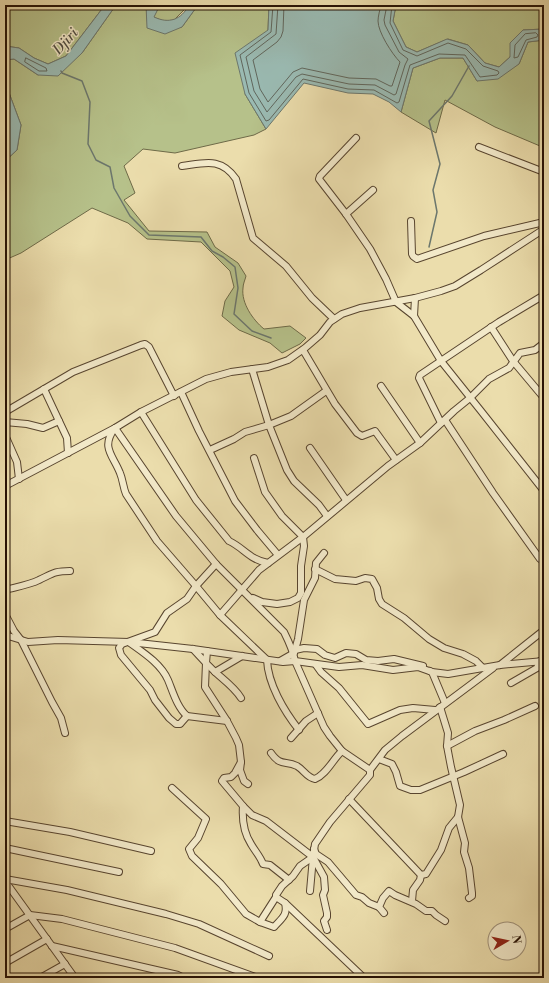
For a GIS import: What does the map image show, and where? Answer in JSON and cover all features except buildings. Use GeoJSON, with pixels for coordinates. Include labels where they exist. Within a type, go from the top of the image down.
{"type":"FeatureCollection","features":[{"type":"Feature","properties":{"kind":"street"},"geometry":{"type":"LineString","coordinates":[[356,138],[320,179],[346,214],[380,268],[396,302],[414,316],[440,361],[459,382],[544,491]]}},
{"type":"Feature","properties":{"kind":"street"},"geometry":{"type":"LineString","coordinates":[[479,147],[544,172]]}},
{"type":"Feature","properties":{"kind":"street"},"geometry":{"type":"LineString","coordinates":[[182,166],[218,164],[222,165],[234,176],[253,238],[288,268],[312,298],[334,319]]}},
{"type":"Feature","properties":{"kind":"street"},"geometry":{"type":"LineString","coordinates":[[346,214],[372,190]]}},
{"type":"Feature","properties":{"kind":"street"},"geometry":{"type":"LineString","coordinates":[[411,221],[412,254],[417,258],[423,258],[484,236],[544,222]]}},
{"type":"Feature","properties":{"kind":"street"},"geometry":{"type":"LineString","coordinates":[[5,486],[115,428],[141,412],[206,379],[218,375],[268,367],[295,357],[334,319],[346,312],[415,298],[455,286],[544,228]]}},
{"type":"Feature","properties":{"kind":"street"},"geometry":{"type":"LineString","coordinates":[[544,295],[491,327],[419,376],[443,422],[540,558],[544,559]]}},
{"type":"Feature","properties":{"kind":"street"},"geometry":{"type":"LineString","coordinates":[[414,316],[415,298]]}},
{"type":"Feature","properties":{"kind":"street"},"geometry":{"type":"LineString","coordinates":[[491,327],[513,361],[544,398]]}},
{"type":"Feature","properties":{"kind":"street"},"geometry":{"type":"LineString","coordinates":[[220,615],[259,570],[303,537],[346,500],[420,442],[470,398],[489,379],[506,370],[520,353],[535,350],[544,342]]}},
{"type":"Feature","properties":{"kind":"street"},"geometry":{"type":"LineString","coordinates":[[5,412],[72,372],[145,344],[149,347],[174,396]]}},
{"type":"Feature","properties":{"kind":"street"},"geometry":{"type":"LineString","coordinates":[[303,350],[326,391],[357,433],[362,436],[375,431],[396,460]]}},
{"type":"Feature","properties":{"kind":"street"},"geometry":{"type":"LineString","coordinates":[[252,369],[282,461],[290,476],[327,516]]}},
{"type":"Feature","properties":{"kind":"street"},"geometry":{"type":"LineString","coordinates":[[380,386],[420,442]]}},
{"type":"Feature","properties":{"kind":"street"},"geometry":{"type":"LineString","coordinates":[[44,389],[67,440],[68,453]]}},
{"type":"Feature","properties":{"kind":"street"},"geometry":{"type":"LineString","coordinates":[[210,450],[245,432],[269,425],[291,416],[326,391]]}},
{"type":"Feature","properties":{"kind":"street"},"geometry":{"type":"LineString","coordinates":[[181,392],[235,501],[278,555]]}},
{"type":"Feature","properties":{"kind":"street"},"geometry":{"type":"LineString","coordinates":[[141,412],[192,494],[220,530],[230,541],[240,547],[249,556],[259,561],[268,563]]}},
{"type":"Feature","properties":{"kind":"street"},"geometry":{"type":"LineString","coordinates":[[5,422],[27,424],[43,428],[59,421]]}},
{"type":"Feature","properties":{"kind":"street"},"geometry":{"type":"LineString","coordinates":[[115,428],[169,507],[216,564],[284,632],[294,651],[295,662],[325,728],[342,751],[368,769],[370,775],[319,836],[314,848],[310,891]]}},
{"type":"Feature","properties":{"kind":"street"},"geometry":{"type":"LineString","coordinates":[[115,428],[108,437],[108,445],[110,454],[121,474],[126,494],[157,541],[220,615],[267,660],[268,668],[276,690],[287,713],[299,730]]}},
{"type":"Feature","properties":{"kind":"street"},"geometry":{"type":"LineString","coordinates":[[5,435],[17,462],[19,479]]}},
{"type":"Feature","properties":{"kind":"street"},"geometry":{"type":"LineString","coordinates":[[310,448],[346,500]]}},
{"type":"Feature","properties":{"kind":"street"},"geometry":{"type":"LineString","coordinates":[[248,596],[262,602],[276,604],[290,602],[300,595],[301,566],[304,546],[303,537],[286,520],[269,498],[263,487],[254,458]]}},
{"type":"Feature","properties":{"kind":"street"},"geometry":{"type":"LineString","coordinates":[[294,651],[298,639],[304,600],[315,578],[316,564],[324,553]]}},
{"type":"Feature","properties":{"kind":"street"},"geometry":{"type":"LineString","coordinates":[[187,716],[180,724],[176,724],[169,718],[155,700],[150,690],[121,655],[119,648],[122,644],[154,632],[168,613],[185,601],[196,586],[216,564]]}},
{"type":"Feature","properties":{"kind":"street"},"geometry":{"type":"LineString","coordinates":[[315,569],[335,579],[356,581],[365,578],[372,580],[377,588],[379,599],[382,604],[404,618],[428,639],[444,648],[463,654],[476,661],[483,668]]}},
{"type":"Feature","properties":{"kind":"street"},"geometry":{"type":"LineString","coordinates":[[5,590],[40,580],[46,575],[54,572],[70,571]]}},
{"type":"Feature","properties":{"kind":"street"},"geometry":{"type":"LineString","coordinates":[[5,614],[14,631],[21,640],[61,718],[65,733]]}},
{"type":"Feature","properties":{"kind":"street"},"geometry":{"type":"LineString","coordinates":[[368,769],[387,749],[544,630]]}},
{"type":"Feature","properties":{"kind":"street"},"geometry":{"type":"LineString","coordinates":[[284,632],[298,639]]}},
{"type":"Feature","properties":{"kind":"street"},"geometry":{"type":"LineString","coordinates":[[5,635],[28,642],[58,640],[129,642],[193,648],[267,660],[316,665],[339,667],[362,665],[393,670],[418,667],[432,672],[448,674],[497,666],[542,661]]}},
{"type":"Feature","properties":{"kind":"street"},"geometry":{"type":"LineString","coordinates":[[129,642],[150,657],[164,673],[179,706],[187,716],[227,721]]}},
{"type":"Feature","properties":{"kind":"street"},"geometry":{"type":"LineString","coordinates":[[193,648],[206,663],[237,692],[241,698]]}},
{"type":"Feature","properties":{"kind":"street"},"geometry":{"type":"LineString","coordinates":[[280,661],[294,651],[304,648],[317,648],[325,655],[335,658],[346,653],[356,654],[366,660],[378,661],[394,659],[420,664],[432,672],[448,733],[447,746],[460,805],[458,817],[465,843],[465,856],[469,868],[472,893],[472,896],[469,898]]}},
{"type":"Feature","properties":{"kind":"street"},"geometry":{"type":"LineString","coordinates":[[207,651],[205,686],[227,721],[239,745],[242,762],[240,770],[244,781],[248,784]]}},
{"type":"Feature","properties":{"kind":"street"},"geometry":{"type":"LineString","coordinates":[[215,672],[242,656]]}},
{"type":"Feature","properties":{"kind":"street"},"geometry":{"type":"LineString","coordinates":[[511,684],[537,668],[542,661]]}},
{"type":"Feature","properties":{"kind":"street"},"geometry":{"type":"LineString","coordinates":[[316,665],[321,672],[339,688],[368,724],[400,710],[413,708],[429,710],[441,707]]}},
{"type":"Feature","properties":{"kind":"street"},"geometry":{"type":"LineString","coordinates":[[447,746],[474,731],[535,706]]}},
{"type":"Feature","properties":{"kind":"street"},"geometry":{"type":"LineString","coordinates":[[291,738],[306,721],[318,713]]}},
{"type":"Feature","properties":{"kind":"street"},"geometry":{"type":"LineString","coordinates":[[271,754],[279,762],[296,766],[310,778],[315,779],[320,776],[335,757],[342,751]]}},
{"type":"Feature","properties":{"kind":"street"},"geometry":{"type":"LineString","coordinates":[[377,761],[392,764],[400,786],[411,790],[420,790],[503,754]]}},
{"type":"Feature","properties":{"kind":"street"},"geometry":{"type":"LineString","coordinates":[[242,762],[231,777],[224,778],[222,781],[252,815],[266,821],[313,857],[324,877],[325,890],[323,895],[327,913],[327,918],[324,921],[327,930]]}},
{"type":"Feature","properties":{"kind":"street"},"geometry":{"type":"LineString","coordinates":[[172,788],[206,819],[198,838],[189,849],[192,856],[221,884],[246,914],[260,922],[274,927],[286,914],[287,909],[285,903]]}},
{"type":"Feature","properties":{"kind":"street"},"geometry":{"type":"LineString","coordinates":[[349,799],[421,876]]}},
{"type":"Feature","properties":{"kind":"street"},"geometry":{"type":"LineString","coordinates":[[243,806],[242,816],[245,831],[263,864],[270,865],[289,880]]}},
{"type":"Feature","properties":{"kind":"street"},"geometry":{"type":"LineString","coordinates":[[412,902],[413,890],[421,876],[426,874],[441,850],[449,828],[458,817]]}},
{"type":"Feature","properties":{"kind":"street"},"geometry":{"type":"LineString","coordinates":[[5,821],[70,832],[151,851]]}},
{"type":"Feature","properties":{"kind":"street"},"geometry":{"type":"LineString","coordinates":[[5,848],[119,872]]}},
{"type":"Feature","properties":{"kind":"street"},"geometry":{"type":"LineString","coordinates":[[314,848],[316,854],[328,862],[356,895],[379,907],[384,913]]}},
{"type":"Feature","properties":{"kind":"street"},"geometry":{"type":"LineString","coordinates":[[260,922],[282,886],[300,866],[313,857]]}},
{"type":"Feature","properties":{"kind":"street"},"geometry":{"type":"LineString","coordinates":[[5,880],[75,978]]}},
{"type":"Feature","properties":{"kind":"street"},"geometry":{"type":"LineString","coordinates":[[5,880],[67,890],[166,914],[199,924],[269,956]]}},
{"type":"Feature","properties":{"kind":"street"},"geometry":{"type":"LineString","coordinates":[[5,894],[11,890]]}},
{"type":"Feature","properties":{"kind":"street"},"geometry":{"type":"LineString","coordinates":[[379,907],[383,898],[390,891],[426,911],[432,911],[445,921]]}},
{"type":"Feature","properties":{"kind":"street"},"geometry":{"type":"LineString","coordinates":[[276,897],[285,903],[364,978]]}},
{"type":"Feature","properties":{"kind":"street"},"geometry":{"type":"LineString","coordinates":[[5,929],[30,915],[62,919],[175,948],[258,978]]}},
{"type":"Feature","properties":{"kind":"street"},"geometry":{"type":"LineString","coordinates":[[5,963],[47,939]]}},
{"type":"Feature","properties":{"kind":"street"},"geometry":{"type":"LineString","coordinates":[[52,946],[184,978]]}},
{"type":"Feature","properties":{"kind":"street"},"geometry":{"type":"LineString","coordinates":[[40,978],[66,964]]}},
{"type":"Feature","properties":{"kind":"green space"},"geometry":{"type":"Polygon","coordinates":[[[5,5],[105,5],[66,56],[48,64],[34,58],[19,48],[5,46],[5,5]]]}},
{"type":"Feature","properties":{"kind":"green space"},"geometry":{"type":"Polygon","coordinates":[[[116,5],[146,5],[148,28],[182,27],[198,5],[269,5],[268,30],[245,94],[266,129],[254,135],[175,153],[143,149],[124,166],[135,193],[124,200],[149,231],[207,232],[215,247],[238,263],[246,276],[243,286],[244,299],[249,311],[256,321],[264,329],[290,326],[306,338],[300,344],[282,353],[270,343],[239,330],[222,316],[225,301],[234,287],[230,271],[201,242],[147,239],[128,223],[92,208],[21,253],[5,260],[5,161],[17,150],[21,125],[5,82],[5,60],[14,59],[38,75],[82,53],[116,5]]]}},
{"type":"Feature","properties":{"kind":"green space"},"geometry":{"type":"Polygon","coordinates":[[[160,5],[189,5],[174,20],[164,21],[153,17],[160,5]]]}},
{"type":"Feature","properties":{"kind":"green space"},"geometry":{"type":"Polygon","coordinates":[[[396,5],[544,5],[544,29],[523,30],[510,57],[499,67],[485,63],[468,45],[448,39],[417,52],[406,47],[393,21],[396,5]]]}},
{"type":"Feature","properties":{"kind":"green space"},"geometry":{"type":"Polygon","coordinates":[[[544,40],[544,133],[540,146],[495,127],[445,100],[436,133],[401,112],[413,68],[440,58],[463,58],[477,81],[519,64],[528,42],[544,40]]]}},
{"type":"Feature","properties":{"kind":"green space"},"geometry":{"type":"Polygon","coordinates":[[[5,112],[9,126],[5,141],[5,112]]]}},
{"type":"Feature","properties":{"kind":"water"},"geometry":{"type":"Polygon","coordinates":[[[105,5],[116,5],[82,53],[58,76],[38,75],[14,59],[5,60],[5,46],[19,48],[34,58],[48,64],[66,56],[105,5]]]}},
{"type":"Feature","properties":{"kind":"water"},"geometry":{"type":"Polygon","coordinates":[[[146,5],[160,5],[154,17],[170,20],[182,14],[189,5],[198,5],[182,27],[165,34],[147,28],[146,5]]]}},
{"type":"Feature","properties":{"kind":"water"},"geometry":{"type":"Polygon","coordinates":[[[269,5],[396,5],[393,21],[406,47],[417,52],[447,39],[468,45],[485,63],[499,67],[510,57],[510,43],[523,30],[544,29],[544,40],[528,42],[519,64],[498,79],[477,81],[463,58],[440,58],[413,68],[401,112],[389,102],[373,94],[348,93],[304,83],[266,129],[245,94],[235,53],[268,30],[269,5]]]}},
{"type":"Feature","properties":{"kind":"water"},"geometry":{"type":"Polygon","coordinates":[[[5,82],[21,125],[17,150],[5,161],[5,141],[8,136],[9,121],[5,112],[5,82]]]}},
{"type":"Feature","properties":{"kind":"waterway"},"geometry":{"type":"LineString","coordinates":[[429,247],[437,212],[433,190],[440,164],[429,121],[452,96],[469,66]]}},
{"type":"Feature","properties":{"kind":"waterway"},"geometry":{"type":"LineString","coordinates":[[61,71],[62,73],[82,81],[90,102],[88,144],[96,160],[110,167],[114,188],[130,216],[149,235],[201,237],[212,251],[223,257],[235,267],[238,288],[234,314],[252,331],[271,338]]}},
{"type":"Feature","properties":{"kind":"water label","name":"Djiri"},"geometry":{"type":"Point","coordinates":[65,41]}}]}
